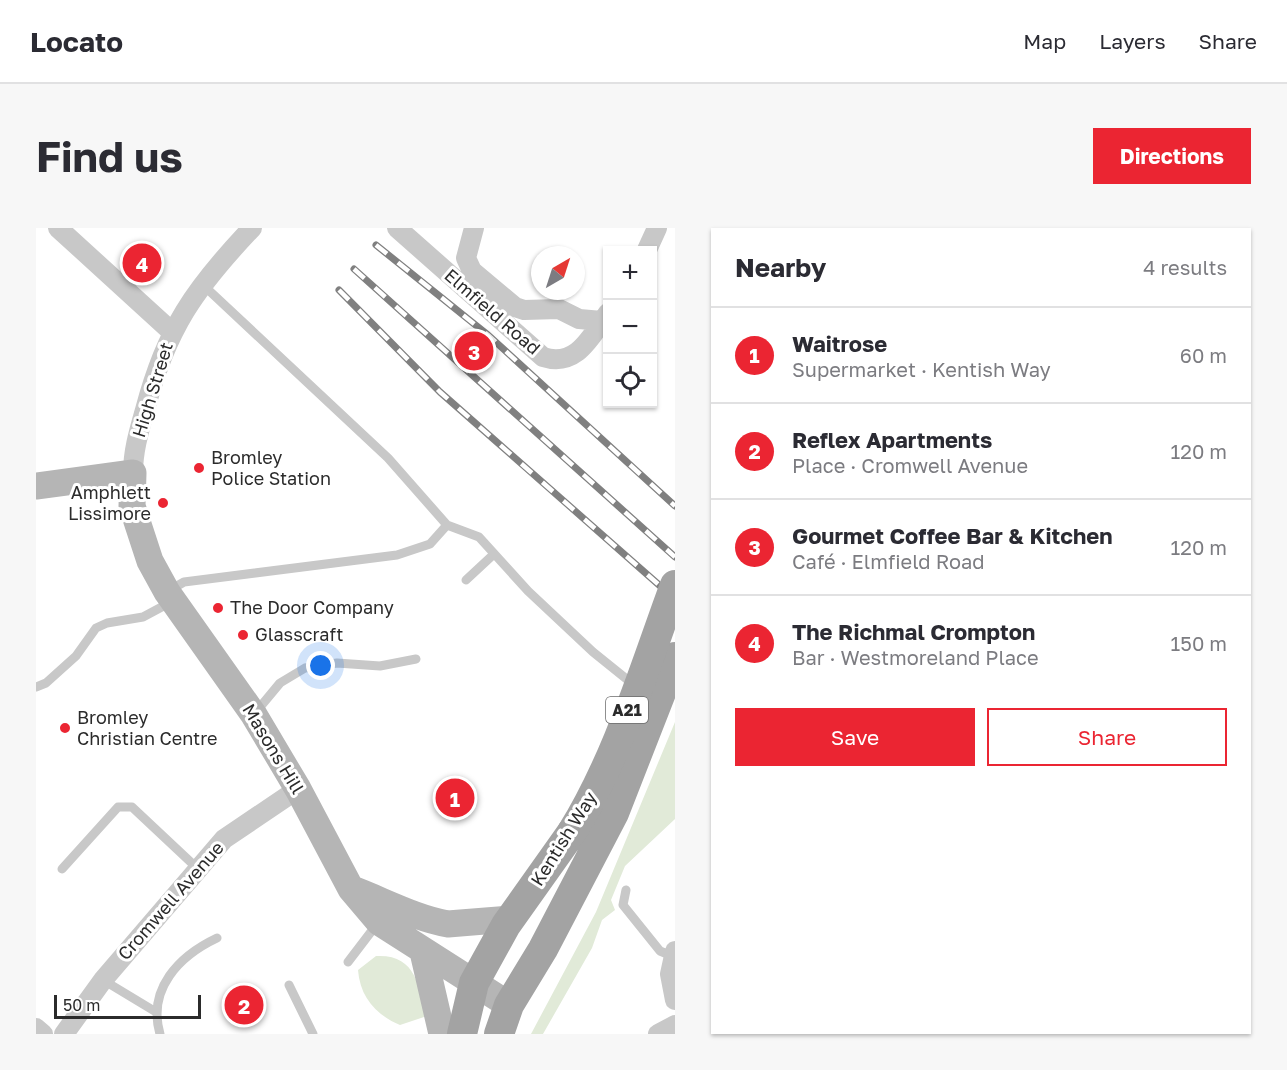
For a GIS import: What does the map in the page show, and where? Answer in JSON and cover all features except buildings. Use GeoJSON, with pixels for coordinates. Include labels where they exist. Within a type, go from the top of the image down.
{"type":"FeatureCollection","features":[{"type":"Feature","properties":{"kind":"main road"},"geometry":{"type":"LineString","coordinates":[[36,486],[133,473]]}},
{"type":"Feature","properties":{"kind":"main road","name":"Masons Hill"},"geometry":{"type":"LineString","coordinates":[[133,473],[132,500],[135,518],[150,561],[170,596],[254,715],[298,789],[351,889],[379,922],[509,1005]]}},
{"type":"Feature","properties":{"kind":"main road","name":"Kentish Way"},"geometry":{"type":"LineString","coordinates":[[474,983],[511,919],[572,832],[597,785],[675,585]]}},
{"type":"Feature","properties":{"kind":"main road","name":"Kentish Way"},"geometry":{"type":"LineString","coordinates":[[509,1005],[543,949],[614,813],[675,657]]}},
{"type":"Feature","properties":{"kind":"main road"},"geometry":{"type":"LineString","coordinates":[[351,889],[402,908],[424,919],[448,924],[511,919]]}},
{"type":"Feature","properties":{"kind":"main road"},"geometry":{"type":"LineString","coordinates":[[423,952],[442,1034]]}},
{"type":"Feature","properties":{"kind":"main road","name":"A21"},"geometry":{"type":"LineString","coordinates":[[462,1034],[474,983]]}},
{"type":"Feature","properties":{"kind":"main road","name":"A21"},"geometry":{"type":"LineString","coordinates":[[498,1034],[509,1005]]}},
{"type":"Feature","properties":{"kind":"street"},"geometry":{"type":"LineString","coordinates":[[58,228],[172,332]]}},
{"type":"Feature","properties":{"kind":"street","name":"High Street"},"geometry":{"type":"LineString","coordinates":[[133,473],[133,453],[151,387],[172,332],[202,284],[252,228]]}},
{"type":"Feature","properties":{"kind":"street","name":"Elmfield Road"},"geometry":{"type":"LineString","coordinates":[[397,228],[543,357],[550,360],[576,354],[587,345],[603,320]]}},
{"type":"Feature","properties":{"kind":"street"},"geometry":{"type":"LineString","coordinates":[[474,228],[465,258],[472,271],[514,307],[524,310],[559,309],[579,319],[603,317]]}},
{"type":"Feature","properties":{"kind":"street"},"geometry":{"type":"LineString","coordinates":[[649,246],[657,228]]}},
{"type":"Feature","properties":{"kind":"street","name":"Cromwell Avenue"},"geometry":{"type":"LineString","coordinates":[[64,1034],[103,980],[224,839],[298,789]]}},
{"type":"Feature","properties":{"kind":"street"},"geometry":{"type":"LineString","coordinates":[[673,954],[670,974],[675,1000]]}},
{"type":"Feature","properties":{"kind":"street"},"geometry":{"type":"LineString","coordinates":[[658,1034],[675,1025]]}},
{"type":"Feature","properties":{"kind":"street"},"geometry":{"type":"LineString","coordinates":[[36,1028],[43,1034]]}},
{"type":"Feature","properties":{"kind":"lane"},"geometry":{"type":"LineString","coordinates":[[202,284],[388,458],[447,525],[479,537],[528,591],[593,652],[630,681]]}},
{"type":"Feature","properties":{"kind":"lane"},"geometry":{"type":"LineString","coordinates":[[36,687],[46,683],[76,656],[96,628],[156,612],[184,582],[397,555],[430,544],[447,525]]}},
{"type":"Feature","properties":{"kind":"lane"},"geometry":{"type":"LineString","coordinates":[[466,580],[494,554]]}},
{"type":"Feature","properties":{"kind":"lane"},"geometry":{"type":"LineString","coordinates":[[254,715],[280,683],[305,668],[337,663],[380,666],[416,659]]}},
{"type":"Feature","properties":{"kind":"lane"},"geometry":{"type":"LineString","coordinates":[[62,869],[118,807],[123,806],[132,807],[198,868]]}},
{"type":"Feature","properties":{"kind":"lane"},"geometry":{"type":"LineString","coordinates":[[626,890],[622,899],[623,905],[660,951],[673,954]]}},
{"type":"Feature","properties":{"kind":"lane"},"geometry":{"type":"LineString","coordinates":[[348,962],[379,922]]}},
{"type":"Feature","properties":{"kind":"lane"},"geometry":{"type":"LineString","coordinates":[[160,1034],[156,1012],[162,985],[178,964],[197,948],[217,938]]}},
{"type":"Feature","properties":{"kind":"lane"},"geometry":{"type":"LineString","coordinates":[[103,980],[156,1012]]}},
{"type":"Feature","properties":{"kind":"lane"},"geometry":{"type":"LineString","coordinates":[[289,985],[313,1034]]}},
{"type":"Feature","properties":{"kind":"green space"},"geometry":{"type":"Polygon","coordinates":[[[675,722],[675,819],[625,866],[611,900],[615,910],[602,920],[592,948],[543,1034],[531,1034],[596,912],[675,722]]]}},
{"type":"Feature","properties":{"kind":"green space"},"geometry":{"type":"Polygon","coordinates":[[[376,956],[400,960],[407,966],[417,983],[427,1016],[400,1025],[384,1016],[371,1004],[362,989],[358,970],[376,956]]]}},
{"type":"Feature","properties":{"kind":"railway"},"geometry":{"type":"LineString","coordinates":[[376,245],[488,335],[675,506]]}},
{"type":"Feature","properties":{"kind":"railway"},"geometry":{"type":"LineString","coordinates":[[354,269],[675,557]]}},
{"type":"Feature","properties":{"kind":"railway"},"geometry":{"type":"LineString","coordinates":[[339,290],[440,392],[675,599]]}},
{"type":"Feature","properties":{"kind":"place","name":"The Richmal Crompton"},"geometry":{"type":"Point","coordinates":[142,263]}},
{"type":"Feature","properties":{"kind":"place","name":"Gourmet Coffee Bar & Kitchen"},"geometry":{"type":"Point","coordinates":[474,351]}},
{"type":"Feature","properties":{"kind":"place","name":"Bromley Police Station"},"geometry":{"type":"Point","coordinates":[199,468]}},
{"type":"Feature","properties":{"kind":"place","name":"Amphlett Lissimore"},"geometry":{"type":"Point","coordinates":[163,503]}},
{"type":"Feature","properties":{"kind":"place","name":"The Door Company"},"geometry":{"type":"Point","coordinates":[218,608]}},
{"type":"Feature","properties":{"kind":"place","name":"Glasscraft"},"geometry":{"type":"Point","coordinates":[243,635]}},
{"type":"Feature","properties":{"kind":"place","name":"Bromley Christian Centre"},"geometry":{"type":"Point","coordinates":[65,728]}},
{"type":"Feature","properties":{"kind":"place","name":"Waitrose"},"geometry":{"type":"Point","coordinates":[455,798]}},
{"type":"Feature","properties":{"kind":"place","name":"Reflex Apartments"},"geometry":{"type":"Point","coordinates":[244,1005]}}]}
